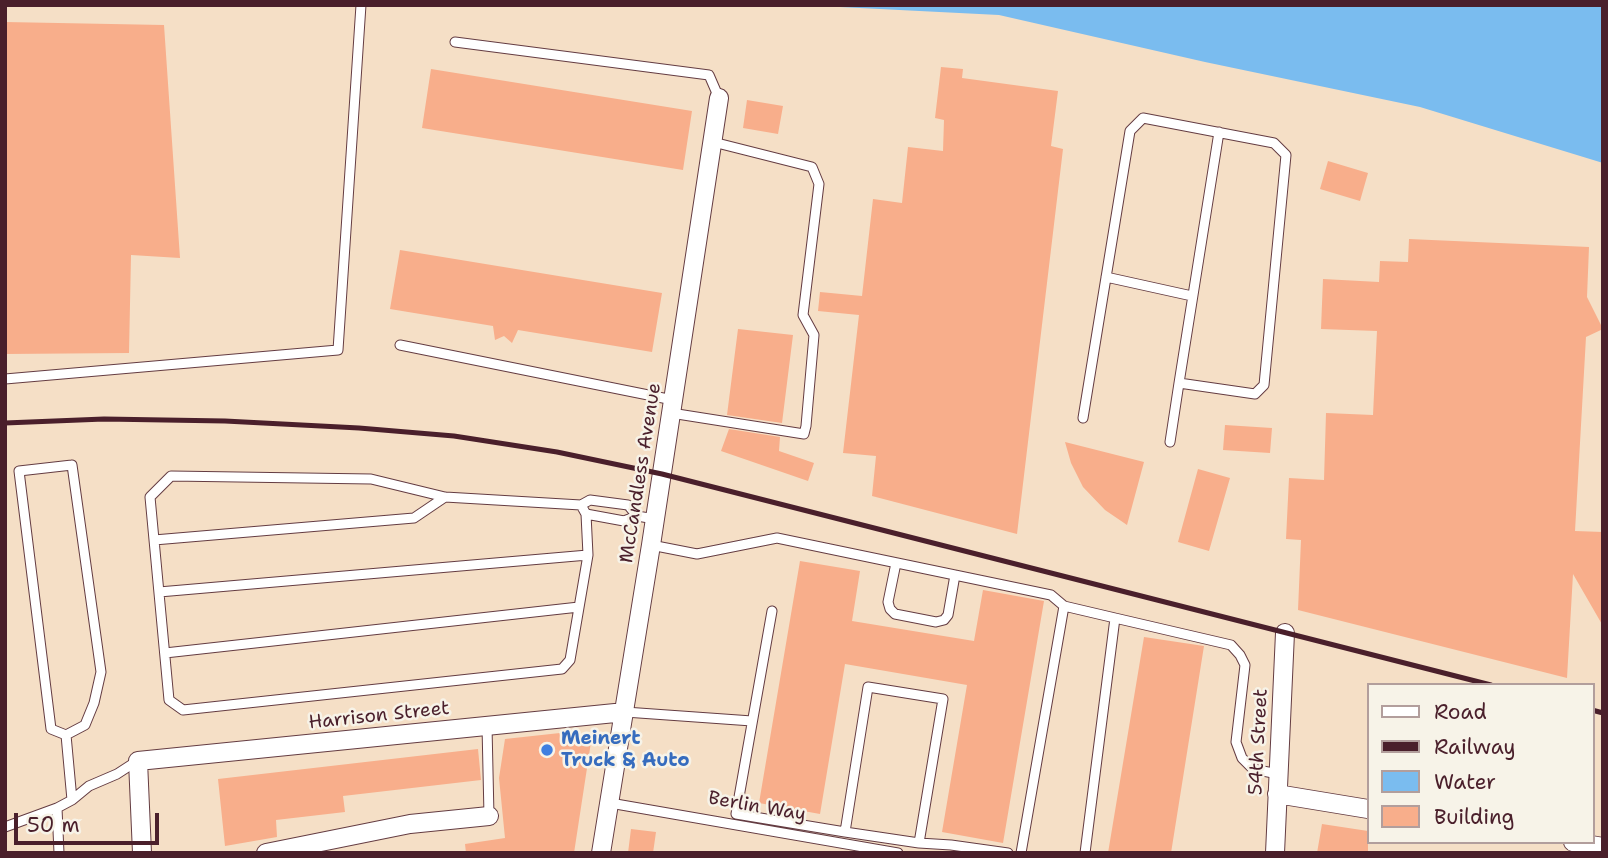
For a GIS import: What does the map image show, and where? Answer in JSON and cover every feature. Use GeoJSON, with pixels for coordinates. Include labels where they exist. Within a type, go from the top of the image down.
{"type":"FeatureCollection","features":[{"type":"Feature","properties":{"kind":"street","name":"McCandless Avenue"},"geometry":{"type":"LineString","coordinates":[[601,853],[719,98]]}},
{"type":"Feature","properties":{"kind":"street","name":"54th Street"},"geometry":{"type":"LineString","coordinates":[[1275,853],[1285,633]]}},
{"type":"Feature","properties":{"kind":"street","name":"Harrison Street"},"geometry":{"type":"LineString","coordinates":[[138,761],[625,712]]}},
{"type":"Feature","properties":{"kind":"street"},"geometry":{"type":"LineString","coordinates":[[138,761],[142,853]]}},
{"type":"Feature","properties":{"kind":"street"},"geometry":{"type":"LineString","coordinates":[[1277,794],[1366,809]]}},
{"type":"Feature","properties":{"kind":"street"},"geometry":{"type":"LineString","coordinates":[[266,853],[410,824],[489,816]]}},
{"type":"Feature","properties":{"kind":"street"},"geometry":{"type":"LineString","coordinates":[[1585,844],[1603,847]]}},
{"type":"Feature","properties":{"kind":"lane"},"geometry":{"type":"LineString","coordinates":[[5,379],[338,350],[361,5]]}},
{"type":"Feature","properties":{"kind":"lane"},"geometry":{"type":"LineString","coordinates":[[455,42],[709,75],[719,98]]}},
{"type":"Feature","properties":{"kind":"lane"},"geometry":{"type":"LineString","coordinates":[[1083,418],[1130,131],[1143,118],[1275,143],[1286,155],[1264,385],[1255,394],[1179,383]]}},
{"type":"Feature","properties":{"kind":"lane"},"geometry":{"type":"LineString","coordinates":[[1170,442],[1219,132]]}},
{"type":"Feature","properties":{"kind":"lane"},"geometry":{"type":"LineString","coordinates":[[400,345],[672,407],[696,419],[804,434],[814,335],[803,316],[819,184],[812,167],[713,142]]}},
{"type":"Feature","properties":{"kind":"lane"},"geometry":{"type":"LineString","coordinates":[[1106,277],[1192,296]]}},
{"type":"Feature","properties":{"kind":"lane"},"geometry":{"type":"LineString","coordinates":[[72,465],[102,672],[85,725],[66,735],[51,729],[19,471],[72,465]]}},
{"type":"Feature","properties":{"kind":"lane"},"geometry":{"type":"LineString","coordinates":[[637,516],[628,505],[590,500],[584,510],[588,555],[570,660],[562,669],[183,710],[169,700],[150,497],[171,476],[371,479],[445,497],[584,510],[624,521],[637,516],[655,519]]}},
{"type":"Feature","properties":{"kind":"lane"},"geometry":{"type":"LineString","coordinates":[[154,540],[414,518],[445,497]]}},
{"type":"Feature","properties":{"kind":"lane"},"geometry":{"type":"LineString","coordinates":[[651,545],[697,554],[777,538],[1051,595],[1064,607],[1231,645],[1245,665],[1236,742],[1242,758],[1253,769],[1278,775]]}},
{"type":"Feature","properties":{"kind":"lane"},"geometry":{"type":"LineString","coordinates":[[159,592],[588,555]]}},
{"type":"Feature","properties":{"kind":"lane"},"geometry":{"type":"LineString","coordinates":[[896,563],[888,603],[895,614],[936,622],[944,620],[948,615],[955,575]]}},
{"type":"Feature","properties":{"kind":"lane"},"geometry":{"type":"LineString","coordinates":[[165,653],[579,607]]}},
{"type":"Feature","properties":{"kind":"lane"},"geometry":{"type":"LineString","coordinates":[[1021,853],[1064,607]]}},
{"type":"Feature","properties":{"kind":"lane"},"geometry":{"type":"LineString","coordinates":[[772,611],[736,814],[879,838],[1008,853]]}},
{"type":"Feature","properties":{"kind":"lane"},"geometry":{"type":"LineString","coordinates":[[1085,853],[1115,618]]}},
{"type":"Feature","properties":{"kind":"lane"},"geometry":{"type":"LineString","coordinates":[[845,832],[868,687],[943,699],[919,843]]}},
{"type":"Feature","properties":{"kind":"lane"},"geometry":{"type":"LineString","coordinates":[[625,712],[752,721]]}},
{"type":"Feature","properties":{"kind":"lane"},"geometry":{"type":"LineString","coordinates":[[487,726],[489,816]]}},
{"type":"Feature","properties":{"kind":"lane"},"geometry":{"type":"LineString","coordinates":[[66,735],[72,800]]}},
{"type":"Feature","properties":{"kind":"lane"},"geometry":{"type":"LineString","coordinates":[[5,827],[57,808],[89,786],[138,761]]}},
{"type":"Feature","properties":{"kind":"lane","name":"Berlin Way"},"geometry":{"type":"LineString","coordinates":[[610,803],[898,853]]}},
{"type":"Feature","properties":{"kind":"lane"},"geometry":{"type":"LineString","coordinates":[[57,808],[59,853]]}},
{"type":"Feature","properties":{"kind":"lane"},"geometry":{"type":"LineString","coordinates":[[877,851],[879,838]]}},
{"type":"Feature","properties":{"kind":"water"},"geometry":{"type":"Polygon","coordinates":[[[800,5],[1603,5],[1603,163],[1420,107],[999,15],[800,5]]]}},
{"type":"Feature","properties":{"kind":"building"},"geometry":{"type":"Polygon","coordinates":[[[5,22],[164,25],[180,258],[131,255],[129,353],[5,354],[5,22]]]}},
{"type":"Feature","properties":{"kind":"building"},"geometry":{"type":"Polygon","coordinates":[[[941,67],[963,69],[962,78],[1058,91],[1051,146],[1063,149],[1017,534],[872,496],[876,456],[843,453],[859,315],[818,311],[820,292],[862,296],[873,199],[902,203],[908,147],[943,151],[944,120],[935,118],[941,67]]]}},
{"type":"Feature","properties":{"kind":"building"},"geometry":{"type":"Polygon","coordinates":[[[431,69],[692,111],[683,170],[422,128],[431,69]]]}},
{"type":"Feature","properties":{"kind":"building"},"geometry":{"type":"Polygon","coordinates":[[[747,100],[783,106],[778,134],[743,128],[747,100]]]}},
{"type":"Feature","properties":{"kind":"building"},"geometry":{"type":"Polygon","coordinates":[[[1328,161],[1368,173],[1360,201],[1320,189],[1328,161]]]}},
{"type":"Feature","properties":{"kind":"building"},"geometry":{"type":"Polygon","coordinates":[[[1409,239],[1589,247],[1587,297],[1603,329],[1586,337],[1575,531],[1603,532],[1603,626],[1573,574],[1567,678],[1298,610],[1301,540],[1286,539],[1289,478],[1324,480],[1326,413],[1373,415],[1377,331],[1321,329],[1323,279],[1379,282],[1380,261],[1408,262],[1409,239]]]}},
{"type":"Feature","properties":{"kind":"building"},"geometry":{"type":"Polygon","coordinates":[[[400,250],[662,293],[652,352],[518,330],[512,343],[504,336],[495,340],[493,326],[390,309],[400,250]]]}},
{"type":"Feature","properties":{"kind":"building"},"geometry":{"type":"Polygon","coordinates":[[[738,329],[793,335],[782,423],[727,415],[738,329]]]}},
{"type":"Feature","properties":{"kind":"building"},"geometry":{"type":"Polygon","coordinates":[[[1225,425],[1272,428],[1270,453],[1223,450],[1225,425]]]}},
{"type":"Feature","properties":{"kind":"building"},"geometry":{"type":"Polygon","coordinates":[[[729,429],[780,437],[779,451],[814,463],[808,481],[721,451],[729,429]]]}},
{"type":"Feature","properties":{"kind":"building"},"geometry":{"type":"Polygon","coordinates":[[[1065,442],[1144,462],[1127,525],[1105,510],[1083,487],[1071,463],[1065,442]]]}},
{"type":"Feature","properties":{"kind":"building"},"geometry":{"type":"Polygon","coordinates":[[[1198,469],[1230,478],[1209,551],[1178,542],[1198,469]]]}},
{"type":"Feature","properties":{"kind":"building"},"geometry":{"type":"Polygon","coordinates":[[[800,561],[860,571],[852,621],[974,641],[983,590],[1044,601],[1003,843],[942,832],[967,685],[845,664],[820,814],[759,803],[800,561]]]}},
{"type":"Feature","properties":{"kind":"building"},"geometry":{"type":"Polygon","coordinates":[[[1144,637],[1204,646],[1171,853],[1108,853],[1144,637]]]}},
{"type":"Feature","properties":{"kind":"building"},"geometry":{"type":"Polygon","coordinates":[[[569,732],[569,744],[591,742],[574,853],[466,853],[465,844],[505,838],[499,778],[505,739],[569,732]]]}},
{"type":"Feature","properties":{"kind":"building"},"geometry":{"type":"Polygon","coordinates":[[[478,749],[481,780],[343,796],[345,812],[276,820],[277,837],[225,846],[218,779],[478,749]]]}},
{"type":"Feature","properties":{"kind":"building"},"geometry":{"type":"Polygon","coordinates":[[[1322,824],[1366,831],[1368,853],[1317,853],[1322,824]]]}},
{"type":"Feature","properties":{"kind":"building"},"geometry":{"type":"Polygon","coordinates":[[[631,829],[656,832],[653,853],[628,853],[631,829]]]}},
{"type":"Feature","properties":{"kind":"railway"},"geometry":{"type":"LineString","coordinates":[[5,423],[104,419],[225,421],[359,428],[454,436],[557,452],[662,474],[1483,683]]}},
{"type":"Feature","properties":{"kind":"railway"},"geometry":{"type":"LineString","coordinates":[[1594,711],[1603,713]]}},
{"type":"Feature","properties":{"kind":"place","name":"Meinert Truck & Auto"},"geometry":{"type":"Point","coordinates":[547,750]}}]}
